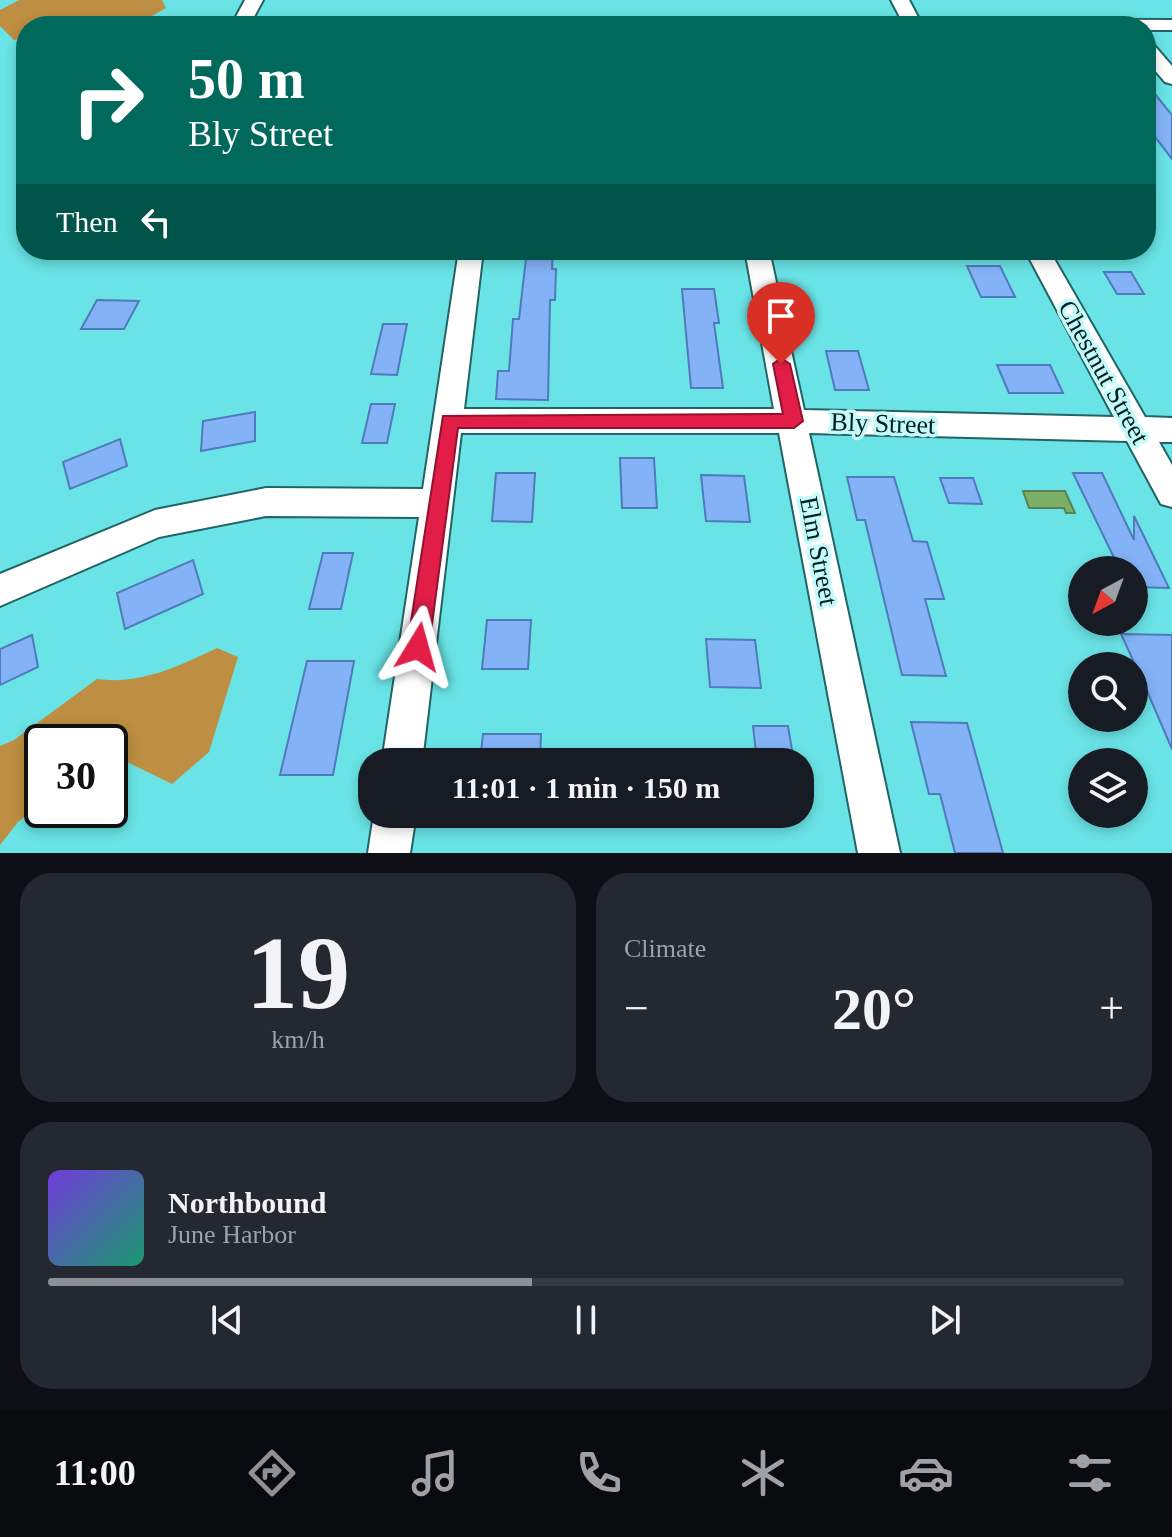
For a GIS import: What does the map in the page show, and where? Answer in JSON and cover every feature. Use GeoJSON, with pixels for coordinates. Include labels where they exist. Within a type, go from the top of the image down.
{"type":"FeatureCollection","features":[{"type":"Feature","properties":{"kind":"street"},"geometry":{"type":"LineString","coordinates":[[1111,8],[1118,16]]}},
{"type":"Feature","properties":{"kind":"street"},"geometry":{"type":"LineString","coordinates":[[1156,60],[1172,78]]}},
{"type":"Feature","properties":{"kind":"street"},"geometry":{"type":"LineString","coordinates":[[404,748],[470,260]]}},
{"type":"Feature","properties":{"kind":"street","name":"Elm Street"},"geometry":{"type":"LineString","coordinates":[[759,260],[879,853]]}},
{"type":"Feature","properties":{"kind":"street","name":"Chestnut Street"},"geometry":{"type":"LineString","coordinates":[[1042,260],[1172,494]]}},
{"type":"Feature","properties":{"kind":"street","name":"Bly Street"},"geometry":{"type":"LineString","coordinates":[[449,421],[794,421],[1172,430]]}},
{"type":"Feature","properties":{"kind":"street"},"geometry":{"type":"LineString","coordinates":[[0,590],[155,524],[266,502],[438,503]]}},
{"type":"Feature","properties":{"kind":"street"},"geometry":{"type":"LineString","coordinates":[[389,853],[393,828]]}},
{"type":"Feature","properties":{"kind":"shaded area"},"geometry":{"type":"Polygon","coordinates":[[[19,0],[162,0],[166,8],[152,16],[16,16],[14,40],[0,26],[0,10],[19,0]]]}},
{"type":"Feature","properties":{"kind":"shaded area"},"geometry":{"type":"Polygon","coordinates":[[[1023,491],[1065,491],[1075,513],[1066,513],[1064,508],[1029,508],[1023,491]]]}},
{"type":"Feature","properties":{"kind":"shaded area"},"geometry":{"type":"Polygon","coordinates":[[[217,648],[238,657],[209,752],[172,784],[128,762],[128,724],[36,724],[97,679],[144,677],[217,648]]]}},
{"type":"Feature","properties":{"kind":"shaded area"},"geometry":{"type":"Polygon","coordinates":[[[24,733],[24,817],[0,845],[0,746],[24,733]]]}},
{"type":"Feature","properties":{"kind":"building"},"geometry":{"type":"Polygon","coordinates":[[[1156,95],[1172,115],[1172,159],[1156,138],[1156,95]]]}},
{"type":"Feature","properties":{"kind":"building"},"geometry":{"type":"Polygon","coordinates":[[[526,260],[552,260],[552,269],[556,269],[555,300],[550,300],[548,400],[496,399],[498,371],[509,371],[513,319],[519,319],[526,260]]]}},
{"type":"Feature","properties":{"kind":"building"},"geometry":{"type":"Polygon","coordinates":[[[967,266],[1000,266],[1015,297],[981,297],[967,266]]]}},
{"type":"Feature","properties":{"kind":"building"},"geometry":{"type":"Polygon","coordinates":[[[1104,272],[1131,272],[1144,294],[1117,294],[1104,272]]]}},
{"type":"Feature","properties":{"kind":"building"},"geometry":{"type":"Polygon","coordinates":[[[682,289],[714,289],[719,323],[714,323],[723,388],[691,388],[682,289]]]}},
{"type":"Feature","properties":{"kind":"building"},"geometry":{"type":"Polygon","coordinates":[[[97,300],[139,301],[124,329],[81,329],[97,300]]]}},
{"type":"Feature","properties":{"kind":"building"},"geometry":{"type":"Polygon","coordinates":[[[383,324],[407,324],[397,375],[371,374],[383,324]]]}},
{"type":"Feature","properties":{"kind":"building"},"geometry":{"type":"Polygon","coordinates":[[[826,351],[858,351],[869,390],[835,390],[826,351]]]}},
{"type":"Feature","properties":{"kind":"building"},"geometry":{"type":"Polygon","coordinates":[[[997,365],[1050,365],[1063,393],[1009,393],[997,365]]]}},
{"type":"Feature","properties":{"kind":"building"},"geometry":{"type":"Polygon","coordinates":[[[371,404],[395,404],[387,443],[362,443],[371,404]]]}},
{"type":"Feature","properties":{"kind":"building"},"geometry":{"type":"Polygon","coordinates":[[[255,412],[255,441],[201,451],[203,421],[255,412]]]}},
{"type":"Feature","properties":{"kind":"building"},"geometry":{"type":"Polygon","coordinates":[[[120,439],[127,466],[70,489],[63,462],[120,439]]]}},
{"type":"Feature","properties":{"kind":"building"},"geometry":{"type":"Polygon","coordinates":[[[620,458],[654,458],[657,508],[622,508],[620,458]]]}},
{"type":"Feature","properties":{"kind":"building"},"geometry":{"type":"Polygon","coordinates":[[[496,473],[535,473],[532,522],[492,521],[496,473]]]}},
{"type":"Feature","properties":{"kind":"building"},"geometry":{"type":"Polygon","coordinates":[[[1073,473],[1102,473],[1134,540],[1134,516],[1169,588],[1148,587],[1148,556],[1113,556],[1073,473]]]}},
{"type":"Feature","properties":{"kind":"building"},"geometry":{"type":"Polygon","coordinates":[[[701,475],[744,476],[750,522],[706,521],[701,475]]]}},
{"type":"Feature","properties":{"kind":"building"},"geometry":{"type":"Polygon","coordinates":[[[847,477],[894,477],[913,541],[927,542],[944,599],[925,599],[946,676],[902,675],[865,520],[857,520],[847,477]]]}},
{"type":"Feature","properties":{"kind":"building"},"geometry":{"type":"Polygon","coordinates":[[[940,478],[973,478],[982,504],[949,503],[940,478]]]}},
{"type":"Feature","properties":{"kind":"building"},"geometry":{"type":"Polygon","coordinates":[[[323,553],[353,553],[341,609],[309,609],[323,553]]]}},
{"type":"Feature","properties":{"kind":"building"},"geometry":{"type":"Polygon","coordinates":[[[193,560],[203,594],[125,629],[117,593],[193,560]]]}},
{"type":"Feature","properties":{"kind":"building"},"geometry":{"type":"Polygon","coordinates":[[[487,620],[531,620],[528,669],[482,669],[487,620]]]}},
{"type":"Feature","properties":{"kind":"building"},"geometry":{"type":"Polygon","coordinates":[[[32,635],[38,667],[0,685],[0,649],[32,635]]]}},
{"type":"Feature","properties":{"kind":"building"},"geometry":{"type":"Polygon","coordinates":[[[1172,635],[1172,749],[1148,693],[1148,652],[1129,652],[1122,636],[1172,635]]]}},
{"type":"Feature","properties":{"kind":"building"},"geometry":{"type":"Polygon","coordinates":[[[706,639],[755,640],[761,688],[710,687],[706,639]]]}},
{"type":"Feature","properties":{"kind":"building"},"geometry":{"type":"Polygon","coordinates":[[[307,661],[354,661],[333,775],[280,775],[307,661]]]}},
{"type":"Feature","properties":{"kind":"building"},"geometry":{"type":"Polygon","coordinates":[[[911,722],[967,723],[1003,853],[955,853],[940,794],[929,794],[911,722]]]}},
{"type":"Feature","properties":{"kind":"building"},"geometry":{"type":"Polygon","coordinates":[[[753,726],[788,726],[792,748],[755,748],[753,726]]]}},
{"type":"Feature","properties":{"kind":"building"},"geometry":{"type":"Polygon","coordinates":[[[483,734],[541,734],[540,748],[482,748],[483,734]]]}},
{"type":"Feature","properties":{"kind":"route"},"geometry":{"type":"LineString","coordinates":[[418,647],[449,421],[794,421],[781,364]]}}]}
